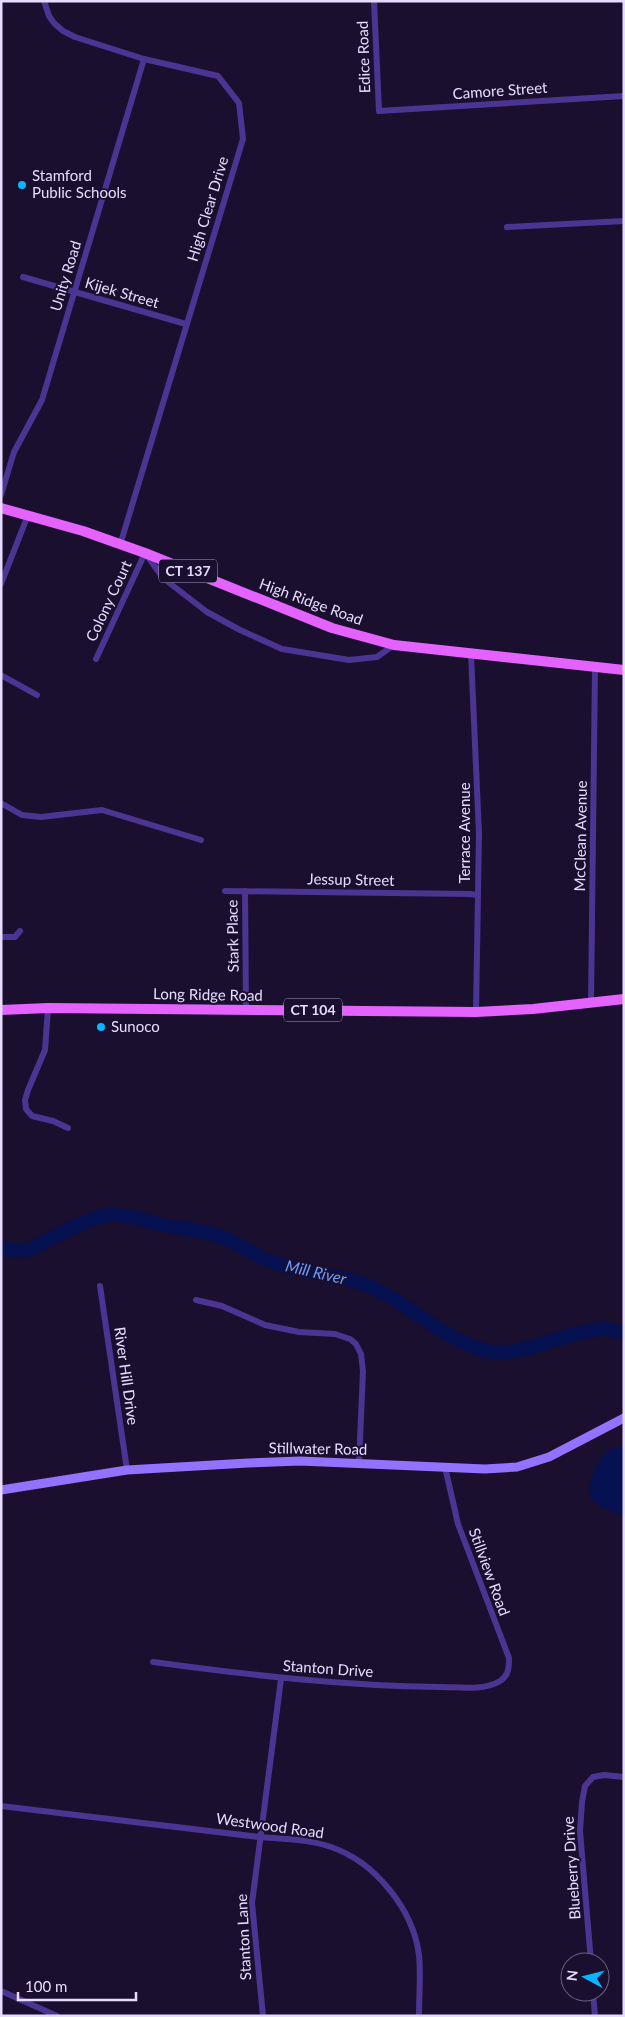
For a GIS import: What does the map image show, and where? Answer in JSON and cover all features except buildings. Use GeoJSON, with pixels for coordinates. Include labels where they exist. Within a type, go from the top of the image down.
{"type":"FeatureCollection","features":[{"type":"Feature","properties":{"kind":"main road","name":"High Ridge Road"},"geometry":{"type":"LineString","coordinates":[[1,508],[83,531],[145,553],[332,628],[394,645],[624,670]]}},
{"type":"Feature","properties":{"kind":"main road","name":"Long Ridge Road"},"geometry":{"type":"LineString","coordinates":[[1,1010],[48,1008],[476,1012],[591,1003],[624,998]]}},
{"type":"Feature","properties":{"kind":"main road","name":"Stillwater Road"},"geometry":{"type":"LineString","coordinates":[[1,1490],[127,1470],[248,1463],[300,1461],[502,1469],[539,1462],[624,1418]]}},
{"type":"Feature","properties":{"kind":"street","name":"High Clear Drive"},"geometry":{"type":"LineString","coordinates":[[44,1],[49,16],[63,31],[81,40],[144,59],[218,76],[239,103],[243,139],[120,545]]}},
{"type":"Feature","properties":{"kind":"street","name":"Edice Road"},"geometry":{"type":"LineString","coordinates":[[374,1],[378,111]]}},
{"type":"Feature","properties":{"kind":"street","name":"Unity Road"},"geometry":{"type":"LineString","coordinates":[[1,495],[14,452],[42,400],[144,59]]}},
{"type":"Feature","properties":{"kind":"street","name":"Camore Street"},"geometry":{"type":"LineString","coordinates":[[378,111],[624,96]]}},
{"type":"Feature","properties":{"kind":"street"},"geometry":{"type":"LineString","coordinates":[[507,227],[624,221]]}},
{"type":"Feature","properties":{"kind":"street","name":"Kijek Street"},"geometry":{"type":"LineString","coordinates":[[23,277],[186,324]]}},
{"type":"Feature","properties":{"kind":"street"},"geometry":{"type":"LineString","coordinates":[[1,584],[28,515]]}},
{"type":"Feature","properties":{"kind":"street"},"geometry":{"type":"LineString","coordinates":[[145,553],[163,578],[207,612],[240,630],[282,649],[349,660],[377,657],[394,645]]}},
{"type":"Feature","properties":{"kind":"street","name":"Colony Court"},"geometry":{"type":"LineString","coordinates":[[96,658],[145,553]]}},
{"type":"Feature","properties":{"kind":"street","name":"Terrace Avenue"},"geometry":{"type":"LineString","coordinates":[[471,654],[479,834],[476,1012]]}},
{"type":"Feature","properties":{"kind":"street","name":"McClean Avenue"},"geometry":{"type":"LineString","coordinates":[[591,1003],[596,668]]}},
{"type":"Feature","properties":{"kind":"street"},"geometry":{"type":"LineString","coordinates":[[1,675],[38,695]]}},
{"type":"Feature","properties":{"kind":"street"},"geometry":{"type":"LineString","coordinates":[[1,803],[22,815],[41,817],[102,810],[202,840]]}},
{"type":"Feature","properties":{"kind":"street","name":"Stark Place"},"geometry":{"type":"LineString","coordinates":[[245,891],[246,1010]]}},
{"type":"Feature","properties":{"kind":"street","name":"Jessup Street"},"geometry":{"type":"LineString","coordinates":[[225,892],[478,895]]}},
{"type":"Feature","properties":{"kind":"street"},"geometry":{"type":"LineString","coordinates":[[1,937],[15,937],[20,930]]}},
{"type":"Feature","properties":{"kind":"street"},"geometry":{"type":"LineString","coordinates":[[48,1008],[45,1050],[28,1090],[25,1100],[26,1109],[32,1116],[53,1121],[68,1128]]}},
{"type":"Feature","properties":{"kind":"street","name":"River Hill Drive"},"geometry":{"type":"LineString","coordinates":[[100,1286],[127,1470]]}},
{"type":"Feature","properties":{"kind":"street"},"geometry":{"type":"LineString","coordinates":[[196,1300],[222,1306],[265,1326],[299,1332],[335,1334],[350,1339],[356,1344],[361,1354],[363,1370],[359,1463]]}},
{"type":"Feature","properties":{"kind":"street","name":"Stillview Road"},"geometry":{"type":"LineString","coordinates":[[445,1467],[458,1524],[509,1658],[509,1669],[500,1681]]}},
{"type":"Feature","properties":{"kind":"street","name":"Stanton Drive"},"geometry":{"type":"LineString","coordinates":[[153,1662],[282,1679],[400,1686],[478,1687],[500,1681]]}},
{"type":"Feature","properties":{"kind":"street","name":"Stanton Lane"},"geometry":{"type":"LineString","coordinates":[[263,2016],[252,1902],[259,1837],[282,1679]]}},
{"type":"Feature","properties":{"kind":"street","name":"Blueberry Drive"},"geometry":{"type":"LineString","coordinates":[[590,1952],[580,1831],[585,1786],[593,1777],[604,1775],[624,1776]]}},
{"type":"Feature","properties":{"kind":"street","name":"Westwood Road"},"geometry":{"type":"LineString","coordinates":[[1,1806],[259,1837],[296,1839],[332,1847],[363,1865],[378,1877],[392,1892],[408,1919],[419,1955],[419,2016]]}},
{"type":"Feature","properties":{"kind":"street"},"geometry":{"type":"LineString","coordinates":[[1,1991],[57,2016]]}},
{"type":"Feature","properties":{"kind":"street"},"geometry":{"type":"LineString","coordinates":[[594,2002],[595,2016]]}},
{"type":"Feature","properties":{"kind":"shaded area"},"geometry":{"type":"Polygon","coordinates":[[[624,1446],[624,1516],[607,1510],[594,1502],[589,1490],[593,1474],[601,1458],[611,1450],[624,1446]]]}},
{"type":"Feature","properties":{"kind":"waterway","name":"Mill River"},"geometry":{"type":"LineString","coordinates":[[1,1248],[15,1251],[32,1249],[90,1220],[109,1215],[118,1215],[215,1235],[234,1242],[263,1258],[283,1266],[338,1277],[366,1285],[392,1298],[455,1339],[483,1350],[512,1352],[590,1331],[607,1329],[624,1333]]}},
{"type":"Feature","properties":{"kind":"place","name":"Stamford Public Schools"},"geometry":{"type":"Point","coordinates":[22,185]}},
{"type":"Feature","properties":{"kind":"place","name":"Sunoco"},"geometry":{"type":"Point","coordinates":[101,1027]}}]}
